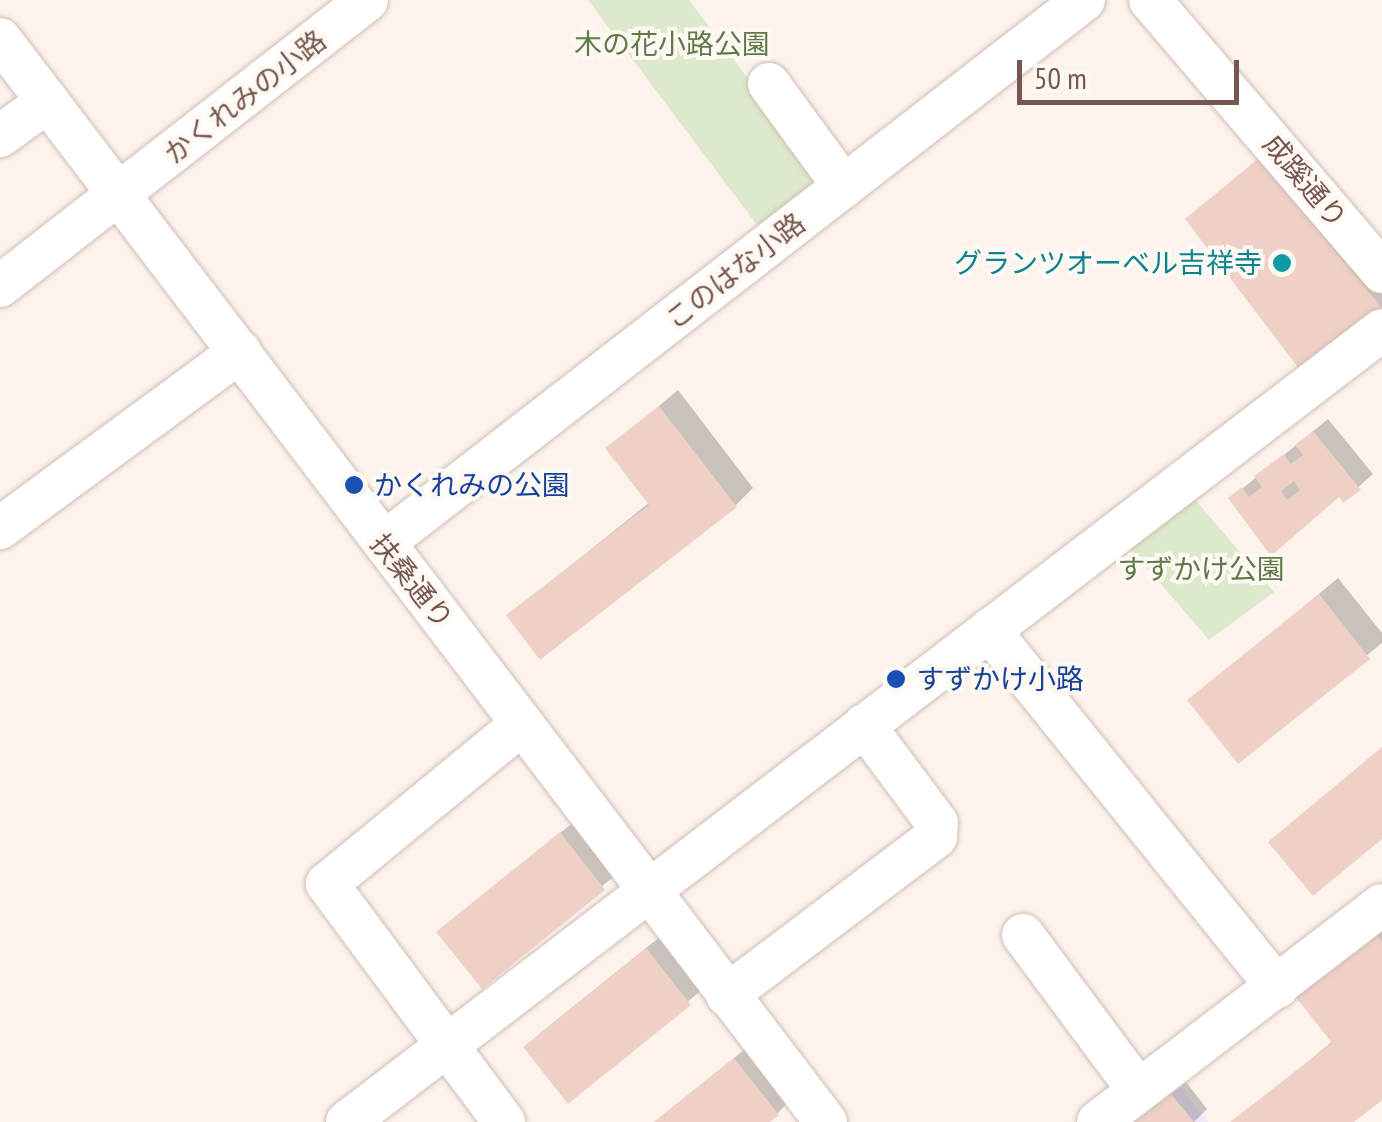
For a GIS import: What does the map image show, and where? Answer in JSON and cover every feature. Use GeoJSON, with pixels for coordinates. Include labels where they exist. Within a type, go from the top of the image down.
{"type":"FeatureCollection","features":[{"type":"Feature","properties":{"kind":"street","name":"かくれみの小路"},"geometry":{"type":"LineString","coordinates":[[0,286],[367,0]]}},
{"type":"Feature","properties":{"kind":"street","name":"このはな小路"},"geometry":{"type":"LineString","coordinates":[[386,540],[1084,0]]}},
{"type":"Feature","properties":{"kind":"street","name":"成蹊通り"},"geometry":{"type":"LineString","coordinates":[[1150,0],[1382,272]]}},
{"type":"Feature","properties":{"kind":"street","name":"扶桑通り"},"geometry":{"type":"LineString","coordinates":[[0,39],[122,193],[362,521],[386,540],[646,890],[826,1122]]}},
{"type":"Feature","properties":{"kind":"street"},"geometry":{"type":"LineString","coordinates":[[769,84],[844,187]]}},
{"type":"Feature","properties":{"kind":"street"},"geometry":{"type":"LineString","coordinates":[[0,136],[48,100]]}},
{"type":"Feature","properties":{"kind":"street"},"geometry":{"type":"LineString","coordinates":[[347,1122],[1382,330]]}},
{"type":"Feature","properties":{"kind":"street"},"geometry":{"type":"LineString","coordinates":[[0,528],[240,352]]}},
{"type":"Feature","properties":{"kind":"street"},"geometry":{"type":"LineString","coordinates":[[989,630],[1277,987]]}},
{"type":"Feature","properties":{"kind":"street"},"geometry":{"type":"LineString","coordinates":[[504,1122],[327,884],[522,724]]}},
{"type":"Feature","properties":{"kind":"street"},"geometry":{"type":"LineString","coordinates":[[728,995],[936,837],[938,823],[864,724]]}},
{"type":"Feature","properties":{"kind":"street"},"geometry":{"type":"LineString","coordinates":[[1098,1122],[1382,904]]}},
{"type":"Feature","properties":{"kind":"street"},"geometry":{"type":"LineString","coordinates":[[1023,935],[1138,1091]]}},
{"type":"Feature","properties":{"kind":"shaded area"},"geometry":{"type":"Polygon","coordinates":[[[1175,1081],[1208,1122],[1122,1122],[1175,1081]]]}},
{"type":"Feature","properties":{"kind":"green space","name":"木の花小路公園"},"geometry":{"type":"Polygon","coordinates":[[[588,0],[689,0],[826,182],[763,233],[588,0]]]}},
{"type":"Feature","properties":{"kind":"green space","name":"すずかけ公園"},"geometry":{"type":"Polygon","coordinates":[[[1194,498],[1274,592],[1209,640],[1129,547],[1194,498]]]}},
{"type":"Feature","properties":{"kind":"building","name":"グランツオーベル吉祥寺"},"geometry":{"type":"Polygon","coordinates":[[[1259,158],[1382,308],[1303,374],[1185,219],[1259,158]]]}},
{"type":"Feature","properties":{"kind":"building"},"geometry":{"type":"Polygon","coordinates":[[[659,406],[737,507],[540,660],[506,615],[649,505],[605,448],[659,406]]]}},
{"type":"Feature","properties":{"kind":"building"},"geometry":{"type":"Polygon","coordinates":[[[1313,431],[1361,490],[1343,503],[1339,497],[1271,556],[1228,498],[1242,487],[1249,497],[1262,487],[1254,476],[1284,454],[1291,464],[1303,455],[1295,445],[1313,431]],[[1294,481],[1281,491],[1287,500],[1300,490],[1294,481]]]}},
{"type":"Feature","properties":{"kind":"building"},"geometry":{"type":"Polygon","coordinates":[[[1319,594],[1370,659],[1238,764],[1187,700],[1319,594]]]}},
{"type":"Feature","properties":{"kind":"building"},"geometry":{"type":"Polygon","coordinates":[[[1382,747],[1382,839],[1313,896],[1268,842],[1382,747]]]}},
{"type":"Feature","properties":{"kind":"building"},"geometry":{"type":"Polygon","coordinates":[[[560,832],[605,890],[482,989],[436,932],[560,832]]]}},
{"type":"Feature","properties":{"kind":"building"},"geometry":{"type":"Polygon","coordinates":[[[1375,933],[1382,942],[1382,1100],[1354,1122],[1230,1122],[1332,1043],[1295,996],[1375,933]]]}},
{"type":"Feature","properties":{"kind":"building"},"geometry":{"type":"Polygon","coordinates":[[[646,948],[691,1005],[568,1104],[523,1047],[646,948]]]}},
{"type":"Feature","properties":{"kind":"building"},"geometry":{"type":"Polygon","coordinates":[[[734,1058],[779,1115],[770,1122],[654,1122],[734,1058]]]}},
{"type":"Feature","properties":{"kind":"building"},"geometry":{"type":"Polygon","coordinates":[[[1171,1094],[1194,1122],[1135,1122],[1171,1094]]]}},
{"type":"Feature","properties":{"kind":"place","name":"グランツオーベル吉祥寺"},"geometry":{"type":"Point","coordinates":[1282,263]}},
{"type":"Feature","properties":{"kind":"place","name":"かくれみの公園"},"geometry":{"type":"Point","coordinates":[354,485]}},
{"type":"Feature","properties":{"kind":"place","name":"すずかけ小路"},"geometry":{"type":"Point","coordinates":[896,679]}}]}
